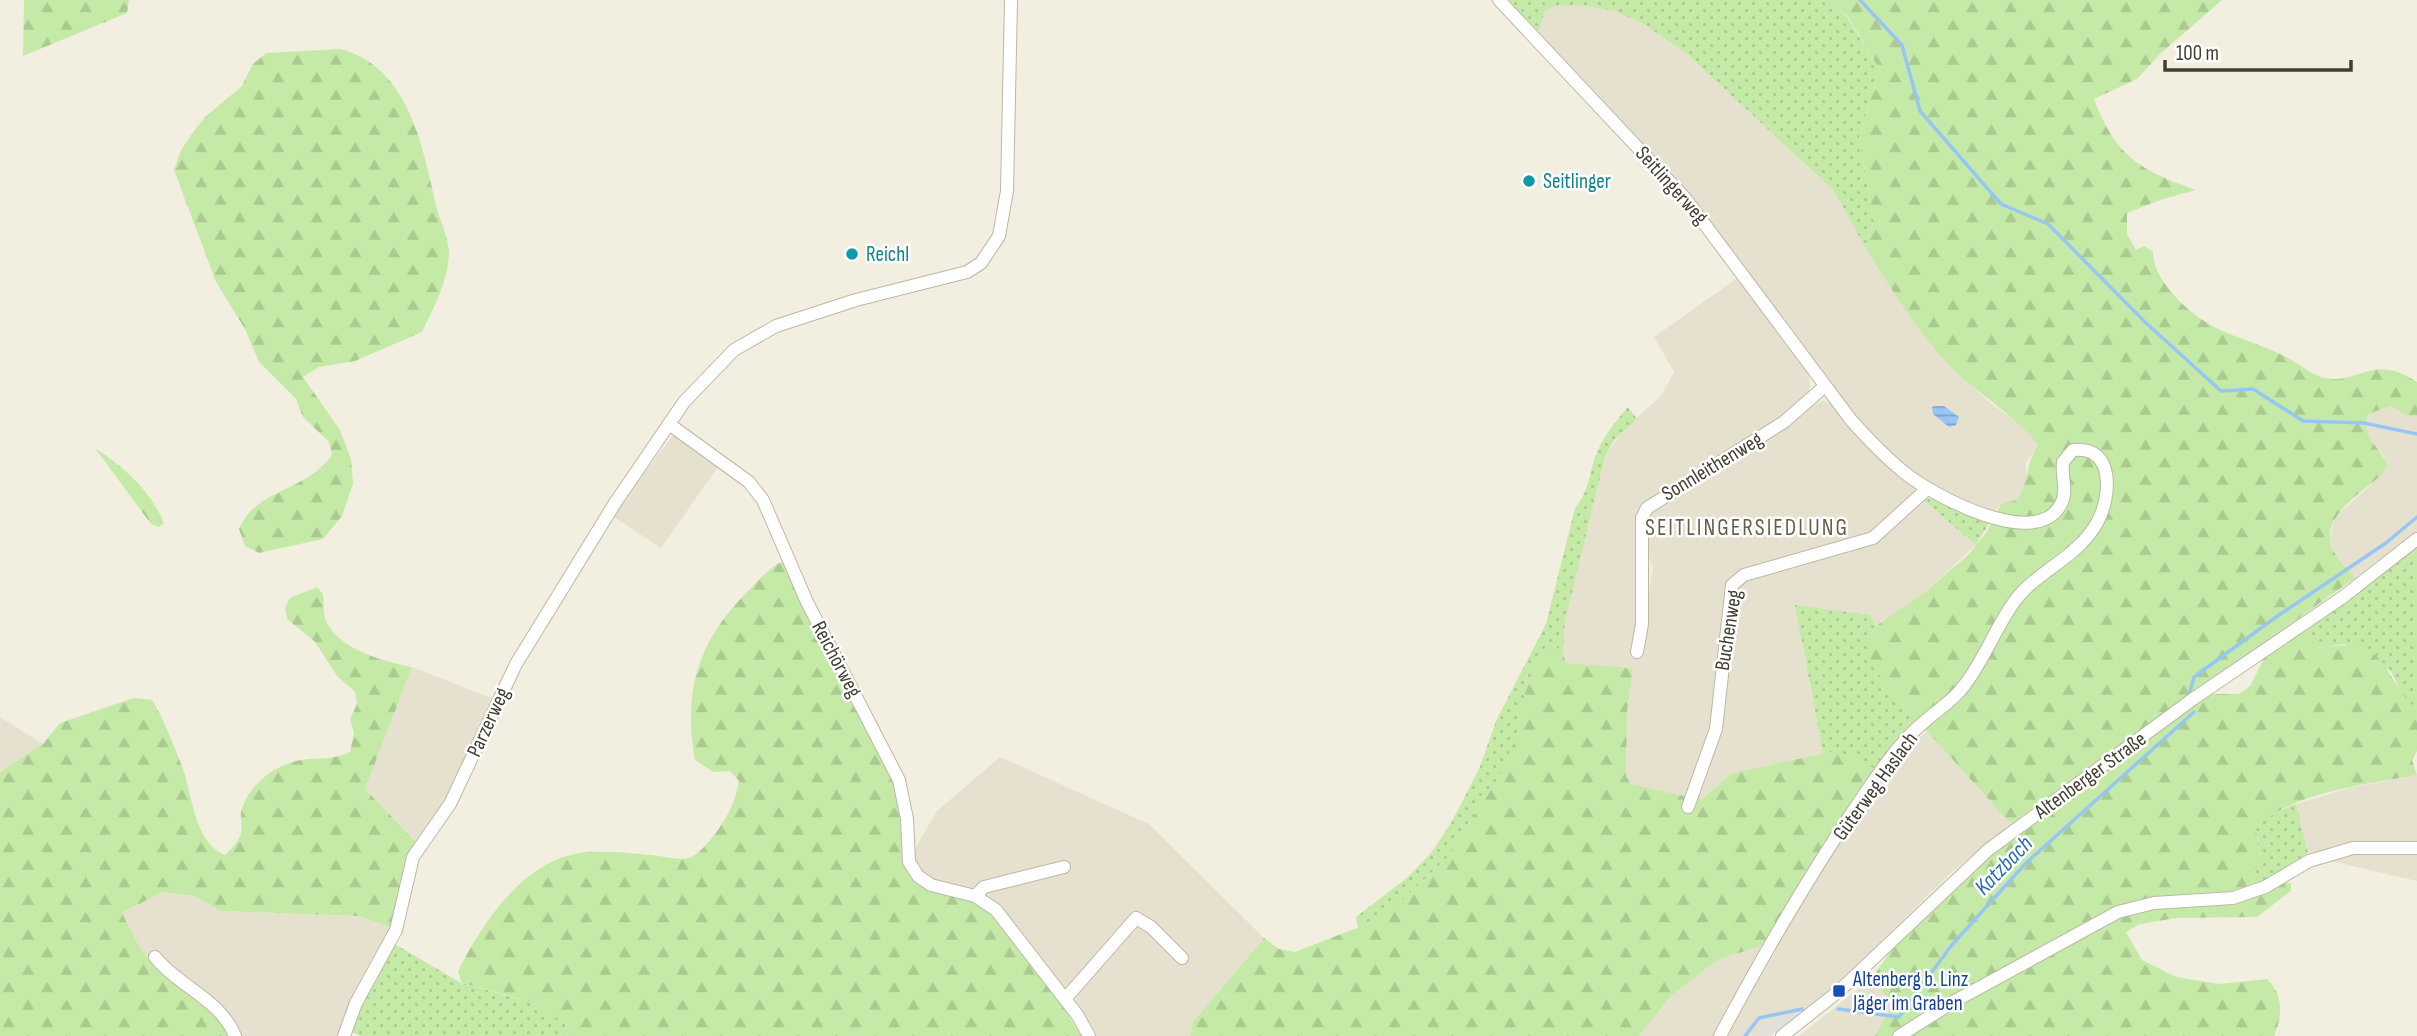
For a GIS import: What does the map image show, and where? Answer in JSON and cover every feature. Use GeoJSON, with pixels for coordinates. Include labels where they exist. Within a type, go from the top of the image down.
{"type":"FeatureCollection","features":[{"type":"Feature","properties":{"kind":"street","name":"Parzerweg"},"geometry":{"type":"LineString","coordinates":[[344,1036],[356,1003],[396,930],[413,857],[450,804],[516,664],[573,568],[669,424],[716,365],[751,338],[776,326],[856,300],[951,279],[967,272],[992,250],[1004,219],[1007,191],[1011,0]]}},
{"type":"Feature","properties":{"kind":"street","name":"Seitlingerweg"},"geometry":{"type":"LineString","coordinates":[[1499,0],[1685,198],[1825,386]]}},
{"type":"Feature","properties":{"kind":"street","name":"Güterweg Haslach"},"geometry":{"type":"LineString","coordinates":[[1720,1036],[1807,880],[1879,774],[1915,730],[1965,685],[2018,596],[2064,561],[2087,537],[2102,512],[2109,489],[2108,477],[2098,458],[2080,449],[2073,450],[2063,462],[2064,496],[2060,506],[2046,518],[2034,521],[2002,520],[1976,512],[1927,489],[1879,451],[1825,386]]}},
{"type":"Feature","properties":{"kind":"street","name":"Sonnleithenweg"},"geometry":{"type":"LineString","coordinates":[[1637,652],[1642,624],[1642,518],[1647,508],[1784,422],[1825,386]]}},
{"type":"Feature","properties":{"kind":"street","name":"Reichörweg"},"geometry":{"type":"LineString","coordinates":[[669,424],[749,482],[763,500],[807,602],[900,780],[907,819],[909,862],[918,876],[931,885],[975,896],[1006,920],[1089,1036]]}},
{"type":"Feature","properties":{"kind":"street","name":"Buchenweg"},"geometry":{"type":"LineString","coordinates":[[1688,807],[1716,729],[1732,584],[1744,575],[1873,538],[1927,489]]}},
{"type":"Feature","properties":{"kind":"street","name":"Altenberger Straße"},"geometry":{"type":"LineString","coordinates":[[1782,1036],[1847,985],[1949,884],[1997,844],[2193,699],[2343,597],[2417,539]]}},
{"type":"Feature","properties":{"kind":"street"},"geometry":{"type":"LineString","coordinates":[[1899,1036],[1953,1002],[2119,912],[2154,904],[2233,898],[2265,887],[2309,861],[2345,850],[2372,846],[2417,848]]}},
{"type":"Feature","properties":{"kind":"street"},"geometry":{"type":"LineString","coordinates":[[975,896],[984,887],[1065,867]]}},
{"type":"Feature","properties":{"kind":"street"},"geometry":{"type":"LineString","coordinates":[[1065,999],[1136,918],[1151,927],[1182,958]]}},
{"type":"Feature","properties":{"kind":"street"},"geometry":{"type":"LineString","coordinates":[[155,957],[174,977],[222,1013],[235,1036]]}},
{"type":"Feature","properties":{"kind":"shaded area"},"geometry":{"type":"Polygon","coordinates":[[[1576,5],[1614,11],[1642,23],[1686,53],[1834,191],[1865,247],[1922,333],[1953,369],[1993,405],[2022,425],[2038,445],[2026,463],[2026,486],[2017,500],[2001,504],[1995,511],[1944,492],[1899,462],[1861,423],[1694,202],[1537,35],[1545,11],[1555,6],[1576,5]]]}},
{"type":"Feature","properties":{"kind":"shaded area"},"geometry":{"type":"Polygon","coordinates":[[[1740,276],[1808,369],[1810,387],[1807,396],[1790,413],[1652,498],[1641,510],[1634,654],[1639,655],[1653,568],[1648,556],[1645,527],[1650,511],[1816,404],[1822,401],[1835,405],[1876,455],[1919,492],[1871,535],[1745,571],[1732,579],[1727,591],[1711,731],[1684,799],[1631,784],[1626,776],[1627,712],[1632,668],[1566,663],[1563,654],[1565,622],[1605,457],[1623,430],[1662,395],[1674,372],[1654,337],[1740,276]]]}},
{"type":"Feature","properties":{"kind":"shaded area"},"geometry":{"type":"Polygon","coordinates":[[[2391,406],[2409,417],[2417,416],[2417,531],[2355,578],[2334,553],[2330,538],[2335,517],[2373,483],[2384,456],[2368,436],[2364,423],[2368,414],[2391,406]]]}},
{"type":"Feature","properties":{"kind":"shaded area"},"geometry":{"type":"Polygon","coordinates":[[[675,433],[720,464],[661,548],[611,515],[675,433]]]}},
{"type":"Feature","properties":{"kind":"shaded area"},"geometry":{"type":"Polygon","coordinates":[[[1924,501],[1976,545],[1925,592],[1876,626],[1870,615],[1801,640],[1823,754],[1732,773],[1701,800],[1694,800],[1704,772],[1732,595],[1739,582],[1893,527],[1924,501]]]}},
{"type":"Feature","properties":{"kind":"shaded area"},"geometry":{"type":"Polygon","coordinates":[[[412,667],[493,699],[447,801],[416,842],[365,789],[412,667]]]}},
{"type":"Feature","properties":{"kind":"shaded area"},"geometry":{"type":"Polygon","coordinates":[[[0,717],[43,744],[0,772],[0,717]]]}},
{"type":"Feature","properties":{"kind":"shaded area"},"geometry":{"type":"Polygon","coordinates":[[[1927,731],[2011,824],[1952,872],[1825,996],[1770,1036],[1724,1036],[1797,908],[1872,791],[1889,767],[1927,731]]]}},
{"type":"Feature","properties":{"kind":"shaded area"},"geometry":{"type":"Polygon","coordinates":[[[1000,757],[1149,824],[1264,938],[1193,1022],[1190,1036],[1092,1036],[1076,1006],[1075,995],[1139,924],[1182,963],[1188,957],[1148,918],[1134,914],[1072,991],[1063,990],[982,894],[1055,870],[1069,870],[1070,864],[1048,865],[970,888],[940,883],[920,874],[911,855],[937,811],[1000,757]]]}},
{"type":"Feature","properties":{"kind":"shaded area"},"geometry":{"type":"Polygon","coordinates":[[[2417,775],[2417,841],[2366,841],[2308,853],[2296,804],[2349,788],[2417,775]]]}},
{"type":"Feature","properties":{"kind":"shaded area"},"geometry":{"type":"Polygon","coordinates":[[[2357,852],[2417,853],[2417,881],[2326,860],[2357,852]]]}},
{"type":"Feature","properties":{"kind":"shaded area"},"geometry":{"type":"Polygon","coordinates":[[[162,892],[195,896],[220,911],[359,916],[392,928],[340,1036],[230,1036],[157,969],[143,953],[121,914],[162,892]]]}},
{"type":"Feature","properties":{"kind":"shaded area"},"geometry":{"type":"Polygon","coordinates":[[[1765,945],[1715,1036],[1639,1036],[1671,996],[1719,959],[1765,945]]]}},
{"type":"Feature","properties":{"kind":"shaded area"},"geometry":{"type":"Polygon","coordinates":[[[1872,978],[1895,1006],[1874,1036],[1799,1036],[1872,978]]]}},
{"type":"Feature","properties":{"kind":"shaded area"},"geometry":{"type":"Polygon","coordinates":[[[1802,1009],[1804,1012],[1770,1036],[1753,1036],[1776,1015],[1802,1009]]]}},
{"type":"Feature","properties":{"kind":"green space"},"geometry":{"type":"Polygon","coordinates":[[[24,0],[129,0],[127,13],[23,56],[24,0]]]}},
{"type":"Feature","properties":{"kind":"green space"},"geometry":{"type":"Polygon","coordinates":[[[1505,0],[1830,0],[1848,18],[1879,69],[1859,138],[1874,221],[1865,247],[1834,191],[1686,53],[1642,23],[1614,11],[1576,5],[1555,6],[1545,11],[1537,35],[1505,0]]]}},
{"type":"Feature","properties":{"kind":"green space"},"geometry":{"type":"Polygon","coordinates":[[[1830,0],[2222,0],[2160,54],[2137,79],[2094,99],[2111,135],[2132,159],[2160,176],[2196,190],[2127,213],[2127,234],[2136,250],[2144,246],[2153,252],[2159,275],[2173,294],[2187,308],[2214,327],[2272,350],[2325,378],[2337,379],[2378,369],[2402,374],[2417,382],[2417,416],[2409,417],[2391,406],[2368,414],[2368,434],[2387,465],[2382,474],[2344,507],[2331,528],[2330,539],[2334,552],[2355,578],[2011,824],[1888,688],[1871,662],[1867,639],[1876,626],[1925,592],[1969,554],[1986,533],[2001,504],[2017,500],[2038,445],[2019,424],[1964,379],[1941,356],[1906,311],[1865,247],[1874,221],[1859,138],[1879,69],[1849,18],[1830,0]]]}},
{"type":"Feature","properties":{"kind":"green space"},"geometry":{"type":"Polygon","coordinates":[[[341,49],[364,59],[383,73],[410,113],[447,241],[448,262],[440,293],[422,332],[355,361],[319,367],[303,377],[340,430],[351,459],[353,484],[342,516],[323,539],[259,553],[245,546],[239,529],[247,516],[257,505],[308,477],[332,455],[329,442],[303,417],[296,399],[259,362],[245,329],[216,282],[174,170],[181,150],[205,117],[241,87],[253,64],[266,53],[341,49]]]}},
{"type":"Feature","properties":{"kind":"green space"},"geometry":{"type":"Polygon","coordinates":[[[1628,407],[1637,419],[1614,440],[1605,457],[1565,622],[1563,654],[1554,645],[1527,682],[1517,734],[1502,772],[1448,857],[1394,908],[1358,928],[1356,917],[1408,877],[1431,853],[1451,823],[1479,769],[1497,719],[1546,624],[1575,508],[1585,490],[1595,457],[1605,437],[1628,407]]]}},
{"type":"Feature","properties":{"kind":"green space"},"geometry":{"type":"Polygon","coordinates":[[[95,448],[135,480],[164,523],[159,527],[151,524],[95,448]]]}},
{"type":"Feature","properties":{"kind":"green space"},"geometry":{"type":"Polygon","coordinates":[[[1929,498],[1990,522],[1976,545],[1924,501],[1929,498]]]}},
{"type":"Feature","properties":{"kind":"green space"},"geometry":{"type":"Polygon","coordinates":[[[2417,548],[2417,710],[2403,697],[2391,671],[2344,644],[2318,648],[2306,630],[2417,548]]]}},
{"type":"Feature","properties":{"kind":"green space"},"geometry":{"type":"Polygon","coordinates":[[[786,560],[896,784],[914,877],[971,899],[990,911],[1064,1008],[1081,1036],[568,1036],[565,1022],[528,1001],[462,983],[458,971],[480,932],[509,895],[525,879],[544,866],[564,857],[587,852],[687,858],[699,852],[715,834],[730,809],[739,781],[730,771],[713,772],[695,760],[691,710],[699,665],[719,625],[734,606],[768,571],[786,560]]]}},
{"type":"Feature","properties":{"kind":"green space"},"geometry":{"type":"Polygon","coordinates":[[[317,587],[323,594],[326,621],[341,639],[363,653],[412,667],[365,789],[416,842],[392,928],[359,916],[220,911],[195,896],[162,892],[122,913],[151,963],[215,1016],[230,1036],[0,1036],[0,772],[43,744],[60,723],[134,698],[152,700],[179,758],[202,832],[215,849],[225,855],[239,839],[244,803],[262,779],[288,763],[334,757],[350,752],[354,733],[350,719],[357,704],[355,692],[337,676],[315,642],[287,619],[285,608],[290,598],[317,587]]]}},
{"type":"Feature","properties":{"kind":"green space"},"geometry":{"type":"Polygon","coordinates":[[[1795,605],[1870,615],[1876,626],[1867,639],[1888,688],[1920,723],[1877,770],[1832,752],[1823,754],[1795,605]]]}},
{"type":"Feature","properties":{"kind":"green space"},"geometry":{"type":"Polygon","coordinates":[[[2306,630],[2318,648],[2359,647],[2380,660],[2404,696],[2417,710],[2417,751],[2412,760],[2417,775],[2354,786],[2309,798],[2270,816],[2256,829],[2260,858],[2251,884],[2258,891],[2279,883],[2291,883],[2291,891],[2257,917],[2176,918],[2140,924],[2126,932],[2142,960],[2176,977],[2219,984],[2267,979],[2276,991],[2280,1005],[2274,1036],[1874,1036],[1894,1006],[1872,978],[1893,948],[1977,867],[2197,703],[2212,694],[2239,694],[2245,690],[2251,685],[2264,658],[2306,630]]]}},
{"type":"Feature","properties":{"kind":"green space"},"geometry":{"type":"Polygon","coordinates":[[[1554,645],[1563,654],[1566,663],[1633,668],[1627,712],[1626,776],[1631,784],[1701,800],[1732,773],[1832,752],[1850,756],[1877,770],[1765,945],[1719,959],[1671,996],[1639,1036],[1190,1036],[1193,1022],[1264,938],[1279,949],[1295,952],[1357,928],[1394,908],[1448,857],[1502,772],[1517,734],[1527,682],[1545,649],[1554,645]]]}},
{"type":"Feature","properties":{"kind":"green space"},"geometry":{"type":"Polygon","coordinates":[[[2296,804],[2308,853],[2265,881],[2251,884],[2260,857],[2256,829],[2269,815],[2296,804]]]}},
{"type":"Feature","properties":{"kind":"green space"},"geometry":{"type":"Polygon","coordinates":[[[393,943],[461,983],[528,1001],[565,1022],[568,1036],[361,1036],[349,1031],[393,943]]]}},
{"type":"Feature","properties":{"kind":"water"},"geometry":{"type":"Polygon","coordinates":[[[1944,406],[1959,417],[1956,425],[1949,427],[1933,414],[1932,407],[1944,406]]]}},
{"type":"Feature","properties":{"kind":"waterway"},"geometry":{"type":"LineString","coordinates":[[1860,0],[1902,45],[1920,111],[2001,204],[2048,224],[2145,322],[2221,391],[2253,389],[2303,421],[2364,423],[2417,434]]}},
{"type":"Feature","properties":{"kind":"waterway","name":"Katzbach"},"geometry":{"type":"LineString","coordinates":[[2189,695],[2194,677],[2276,617],[2386,543],[2417,517]]}},
{"type":"Feature","properties":{"kind":"waterway","name":"Katzbach"},"geometry":{"type":"LineString","coordinates":[[1838,1009],[1899,1017],[1951,946],[2025,864],[2194,712]]}},
{"type":"Feature","properties":{"kind":"waterway","name":"Katzbach"},"geometry":{"type":"LineString","coordinates":[[1745,1036],[1759,1018],[1802,1009]]}},
{"type":"Feature","properties":{"kind":"place","name":"Seitlinger"},"geometry":{"type":"Point","coordinates":[1529,181]}},
{"type":"Feature","properties":{"kind":"place","name":"Reichl"},"geometry":{"type":"Point","coordinates":[852,254]}},
{"type":"Feature","properties":{"kind":"place","name":"Altenberg b. Linz Jäger im Graben"},"geometry":{"type":"Point","coordinates":[1839,991]}},
{"type":"Feature","properties":{"kind":"district","name":"SEITLINGERSIEDLUNG"},"geometry":{"type":"Point","coordinates":[1747,527]}}]}
